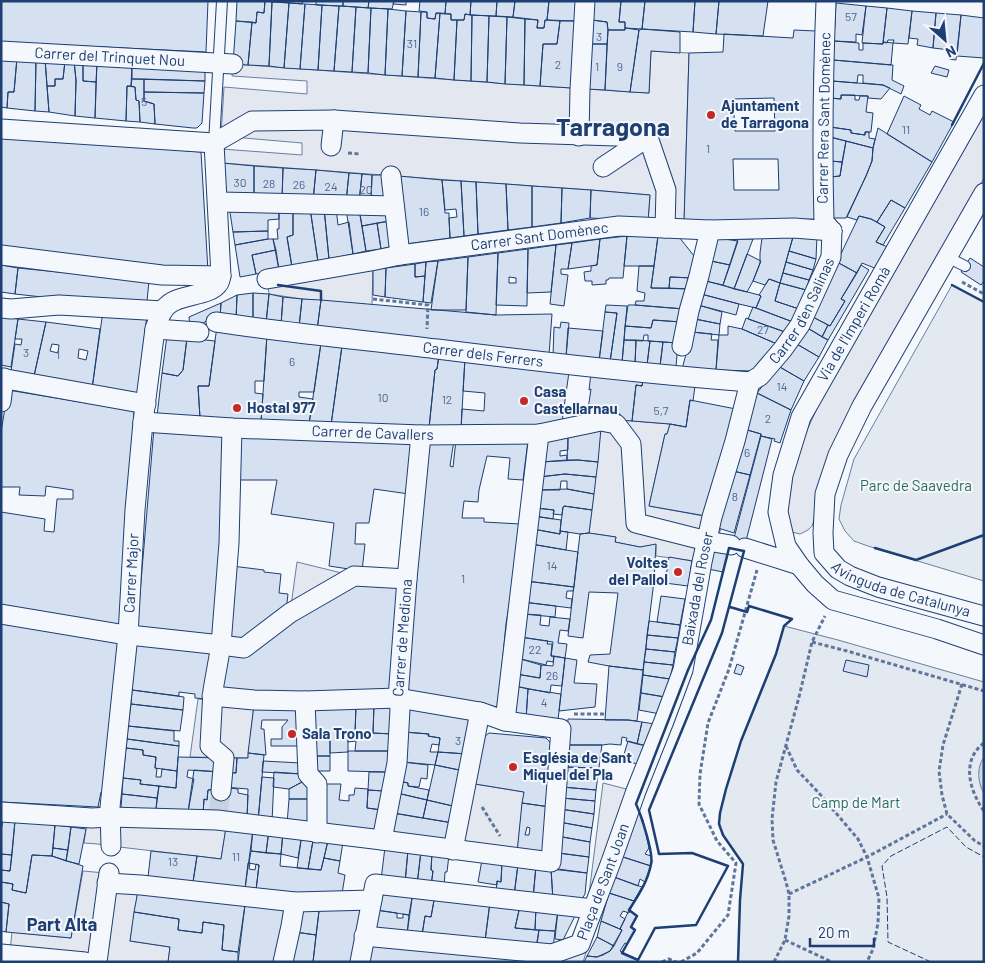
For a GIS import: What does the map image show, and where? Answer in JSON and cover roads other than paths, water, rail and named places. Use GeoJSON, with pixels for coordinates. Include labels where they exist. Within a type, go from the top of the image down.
{"type":"FeatureCollection","features":[{"type":"Feature","properties":{"kind":"street"},"geometry":{"type":"LineString","coordinates":[[579,136],[585,1]]}},
{"type":"Feature","properties":{"kind":"street","name":"Carrer Rera Sant Domènec"},"geometry":{"type":"LineString","coordinates":[[826,1],[823,88],[823,191],[824,222],[832,231]]}},
{"type":"Feature","properties":{"kind":"street","name":"Carrer del Trinquet Nou"},"geometry":{"type":"LineString","coordinates":[[1,51],[226,64]]}},
{"type":"Feature","properties":{"kind":"street","name":"Via de l'Imperi Romà"},"geometry":{"type":"LineString","coordinates":[[815,584],[786,546],[778,512],[783,475],[801,417],[984,94]]}},
{"type":"Feature","properties":{"kind":"street"},"geometry":{"type":"LineString","coordinates":[[331,146],[334,120]]}},
{"type":"Feature","properties":{"kind":"street"},"geometry":{"type":"LineString","coordinates":[[1,129],[214,143],[252,121],[334,120],[520,133],[648,137]]}},
{"type":"Feature","properties":{"kind":"street"},"geometry":{"type":"LineString","coordinates":[[603,167],[648,137]]}},
{"type":"Feature","properties":{"kind":"street"},"geometry":{"type":"LineString","coordinates":[[648,137],[666,190],[665,228]]}},
{"type":"Feature","properties":{"kind":"street"},"geometry":{"type":"LineString","coordinates":[[4,305],[59,305],[163,311],[167,305],[176,300],[214,288],[221,276],[214,143]]}},
{"type":"Feature","properties":{"kind":"street"},"geometry":{"type":"LineString","coordinates":[[391,176],[400,255]]}},
{"type":"Feature","properties":{"kind":"street"},"geometry":{"type":"LineString","coordinates":[[948,257],[984,193]]}},
{"type":"Feature","properties":{"kind":"street"},"geometry":{"type":"LineString","coordinates":[[218,202],[394,206]]}},
{"type":"Feature","properties":{"kind":"street","name":"Carrer Sant Domènec"},"geometry":{"type":"LineString","coordinates":[[267,279],[400,255],[619,226],[710,230]]}},
{"type":"Feature","properties":{"kind":"street"},"geometry":{"type":"LineString","coordinates":[[682,346],[689,310],[710,230],[794,228],[832,231]]}},
{"type":"Feature","properties":{"kind":"street","name":"Carrer d'en Salinas"},"geometry":{"type":"LineString","coordinates":[[750,382],[760,376],[783,350],[800,325],[831,257],[832,231]]}},
{"type":"Feature","properties":{"kind":"street"},"geometry":{"type":"LineString","coordinates":[[1,255],[162,275],[221,276]]}},
{"type":"Feature","properties":{"kind":"street","name":"Avinguda de Catalunya"},"geometry":{"type":"LineString","coordinates":[[948,257],[862,406],[838,455],[825,494],[824,553],[838,569],[850,576],[878,587],[984,616]]}},
{"type":"Feature","properties":{"kind":"street","name":"Carrer Major"},"geometry":{"type":"LineString","coordinates":[[111,846],[101,817],[128,635],[135,510],[155,329],[163,311]]}},
{"type":"Feature","properties":{"kind":"street","name":"Carrer dels Ferrers"},"geometry":{"type":"LineString","coordinates":[[216,322],[599,369],[750,382]]}},
{"type":"Feature","properties":{"kind":"street"},"geometry":{"type":"LineString","coordinates":[[155,329],[199,332]]}},
{"type":"Feature","properties":{"kind":"street"},"geometry":{"type":"LineString","coordinates":[[1,402],[3,378]]}},
{"type":"Feature","properties":{"kind":"street","name":"Carrer de Cavallers"},"geometry":{"type":"LineString","coordinates":[[3,378],[145,413],[232,428],[421,434],[538,434],[601,421],[616,424],[631,444],[636,523],[707,541]]}},
{"type":"Feature","properties":{"kind":"street","name":"Baixada del Roser"},"geometry":{"type":"LineString","coordinates":[[636,792],[683,670],[712,517],[750,382]]}},
{"type":"Feature","properties":{"kind":"street"},"geometry":{"type":"LineString","coordinates":[[220,791],[224,758],[210,746],[213,693],[221,645],[229,543],[232,428]]}},
{"type":"Feature","properties":{"kind":"street","name":"Carrer de Mediona"},"geometry":{"type":"LineString","coordinates":[[382,840],[397,763],[400,708],[398,698],[421,434]]}},
{"type":"Feature","properties":{"kind":"street"},"geometry":{"type":"LineString","coordinates":[[505,722],[538,434]]}},
{"type":"Feature","properties":{"kind":"street"},"geometry":{"type":"LineString","coordinates":[[707,541],[746,549],[799,565]]}},
{"type":"Feature","properties":{"kind":"street"},"geometry":{"type":"LineString","coordinates":[[1,614],[128,635],[244,648],[290,613],[354,576],[407,579]]}},
{"type":"Feature","properties":{"kind":"street","name":"Avinguda de Catalunya"},"geometry":{"type":"LineString","coordinates":[[815,584],[833,600],[938,629],[984,645]]}},
{"type":"Feature","properties":{"kind":"street"},"geometry":{"type":"LineString","coordinates":[[1,812],[101,817],[218,818],[317,833],[551,862],[561,729],[505,722],[480,712],[398,698],[305,701],[254,700],[213,693]]}},
{"type":"Feature","properties":{"kind":"street"},"geometry":{"type":"LineString","coordinates":[[305,701],[308,774],[317,784],[317,833]]}},
{"type":"Feature","properties":{"kind":"street"},"geometry":{"type":"LineString","coordinates":[[453,850],[480,712]]}},
{"type":"Feature","properties":{"kind":"street","name":"Plaça de Sant Joan"},"geometry":{"type":"LineString","coordinates":[[550,958],[580,944],[636,792]]}},
{"type":"Feature","properties":{"kind":"street"},"geometry":{"type":"LineString","coordinates":[[97,962],[108,878],[141,885],[295,902],[373,892],[593,909]]}},
{"type":"Feature","properties":{"kind":"street"},"geometry":{"type":"LineString","coordinates":[[360,962],[373,892]]}},
{"type":"Feature","properties":{"kind":"street"},"geometry":{"type":"LineString","coordinates":[[283,962],[292,926],[295,902]]}},
{"type":"Feature","properties":{"kind":"street"},"geometry":{"type":"LineString","coordinates":[[364,936],[550,958]]}},
{"type":"Feature","properties":{"kind":"street"},"geometry":{"type":"LineString","coordinates":[[1,954],[85,962]]}},
{"type":"Feature","properties":{"kind":"lane"},"geometry":{"type":"LineString","coordinates":[[214,143],[226,64],[222,1]]}},
{"type":"Feature","properties":{"kind":"lane"},"geometry":{"type":"LineString","coordinates":[[948,257],[965,266]]}},
{"type":"Feature","properties":{"kind":"lane"},"geometry":{"type":"LineString","coordinates":[[938,629],[984,637]]}},
{"type":"Feature","properties":{"kind":"tunnel"},"geometry":{"type":"LineString","coordinates":[[218,815],[221,791]]}},
{"type":"Feature","properties":{"kind":"place","name":"Ajuntament de Tarragona"},"geometry":{"type":"Point","coordinates":[711,115]}},
{"type":"Feature","properties":{"kind":"place","name":"Casa Castellarnau"},"geometry":{"type":"Point","coordinates":[524,401]}},
{"type":"Feature","properties":{"kind":"place","name":"Hostal 977"},"geometry":{"type":"Point","coordinates":[237,408]}},
{"type":"Feature","properties":{"kind":"place","name":"Voltes del Pallol"},"geometry":{"type":"Point","coordinates":[678,572]}},
{"type":"Feature","properties":{"kind":"place","name":"Sala Trono"},"geometry":{"type":"Point","coordinates":[292,734]}},
{"type":"Feature","properties":{"kind":"place","name":"Església de Sant Miquel del Pla"},"geometry":{"type":"Point","coordinates":[513,767]}},
{"type":"Feature","properties":{"kind":"district","name":"Tarragona"},"geometry":{"type":"Point","coordinates":[613,127]}},
{"type":"Feature","properties":{"kind":"district","name":"Part Alta"},"geometry":{"type":"Point","coordinates":[62,925]}},
{"type":"Feature","properties":{"kind":"park label","name":"Parc de Saavedra"},"geometry":{"type":"Point","coordinates":[916,486]}},
{"type":"Feature","properties":{"kind":"park label","name":"Camp de Mart"},"geometry":{"type":"Point","coordinates":[856,803]}}]}
